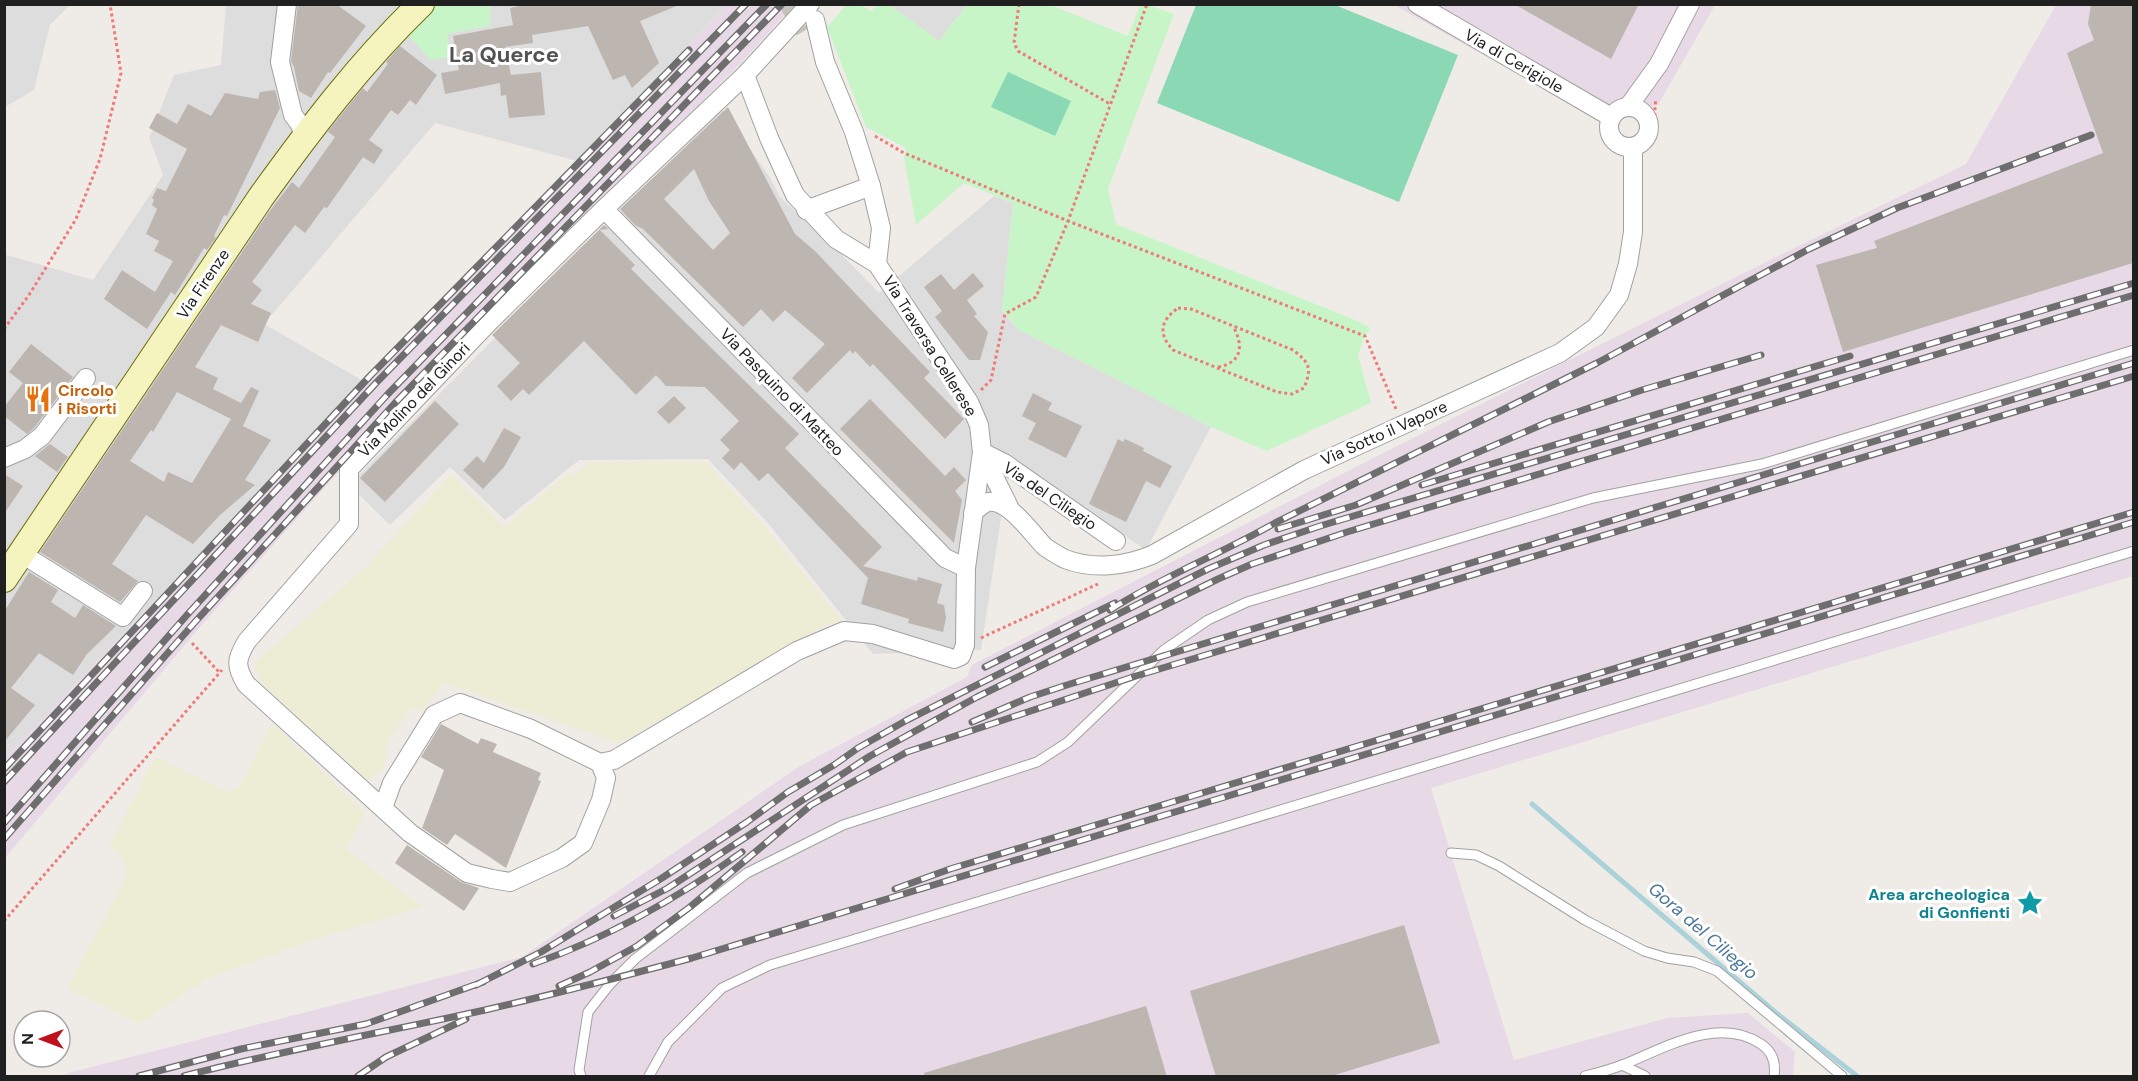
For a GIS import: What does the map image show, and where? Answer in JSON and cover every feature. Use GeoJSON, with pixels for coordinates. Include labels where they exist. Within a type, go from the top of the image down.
{"type":"FeatureCollection","features":[{"type":"Feature","properties":{"kind":"main road","name":"Via Firenze"},"geometry":{"type":"LineString","coordinates":[[11,567],[227,247],[305,137],[368,58],[421,4]]}},
{"type":"Feature","properties":{"kind":"street"},"geometry":{"type":"LineString","coordinates":[[287,4],[280,62],[293,115],[305,137]]}},
{"type":"Feature","properties":{"kind":"street","name":"Via di Cerigiole"},"geometry":{"type":"LineString","coordinates":[[1417,4],[1611,117]]}},
{"type":"Feature","properties":{"kind":"street"},"geometry":{"type":"LineString","coordinates":[[1628,106],[1659,64],[1690,4]]}},
{"type":"Feature","properties":{"kind":"street"},"geometry":{"type":"LineString","coordinates":[[745,75],[809,18]]}},
{"type":"Feature","properties":{"kind":"street","name":"Via Traversa Cellerese"},"geometry":{"type":"LineString","coordinates":[[809,18],[854,132],[871,186],[881,228],[877,264]]}},
{"type":"Feature","properties":{"kind":"street"},"geometry":{"type":"LineString","coordinates":[[1645,114],[1659,64]]}},
{"type":"Feature","properties":{"kind":"street","name":"Via Traversa Cellerese"},"geometry":{"type":"LineString","coordinates":[[745,75],[769,138],[795,195],[806,210],[836,239],[877,264],[969,402],[979,425],[982,452],[966,568],[965,645]]}},
{"type":"Feature","properties":{"kind":"street","name":"Via Molino del Ginori"},"geometry":{"type":"LineString","coordinates":[[239,655],[247,641],[349,524],[349,469],[488,323],[745,75]]}},
{"type":"Feature","properties":{"kind":"street"},"geometry":{"type":"LineString","coordinates":[[1628,106],[1640,110],[1648,119],[1649,132],[1639,146],[1620,146],[1609,133],[1611,117],[1621,108],[1628,106]]}},
{"type":"Feature","properties":{"kind":"street","name":"Via Sotto il Vapore"},"geometry":{"type":"LineString","coordinates":[[982,452],[1010,509],[1048,549],[1066,559],[1087,564],[1133,563],[1152,555],[1304,470],[1560,353],[1596,327],[1619,295],[1628,264],[1634,232],[1639,146]]}},
{"type":"Feature","properties":{"kind":"street"},"geometry":{"type":"LineString","coordinates":[[806,210],[871,186]]}},
{"type":"Feature","properties":{"kind":"street","name":"Via Pasquino di Matteo"},"geometry":{"type":"LineString","coordinates":[[604,209],[945,558],[966,568]]}},
{"type":"Feature","properties":{"kind":"street"},"geometry":{"type":"LineString","coordinates":[[4,458],[26,449],[42,436],[86,378]]}},
{"type":"Feature","properties":{"kind":"street","name":"Via del Ciliegio"},"geometry":{"type":"LineString","coordinates":[[982,452],[1004,463],[1116,541]]}},
{"type":"Feature","properties":{"kind":"street"},"geometry":{"type":"LineString","coordinates":[[973,513],[988,502],[998,502],[1010,509]]}},
{"type":"Feature","properties":{"kind":"street"},"geometry":{"type":"LineString","coordinates":[[11,567],[123,617],[143,591]]}},
{"type":"Feature","properties":{"kind":"street"},"geometry":{"type":"LineString","coordinates":[[382,808],[392,783],[434,715],[460,703],[531,729],[600,763],[614,760],[798,651],[844,631],[873,634],[954,659],[961,657],[965,645]]}},
{"type":"Feature","properties":{"kind":"street"},"geometry":{"type":"LineString","coordinates":[[239,655],[238,671],[246,684],[410,833],[467,873],[510,882],[562,858],[583,843],[602,800],[606,778],[600,763]]}},
{"type":"Feature","properties":{"kind":"lane"},"geometry":{"type":"LineString","coordinates":[[581,1077],[579,1070],[588,1012],[610,984],[635,959],[747,873],[843,825],[1037,762],[1068,742],[1164,650],[1208,620],[1247,602],[1593,498],[1762,464],[2133,350]]}},
{"type":"Feature","properties":{"kind":"lane"},"geometry":{"type":"LineString","coordinates":[[649,1077],[668,1042],[722,988],[770,965],[2133,550]]}},
{"type":"Feature","properties":{"kind":"lane"},"geometry":{"type":"LineString","coordinates":[[1451,853],[1476,855],[1499,866],[1585,920],[1644,951],[1667,958],[1694,962],[1717,971],[1842,1077]]}},
{"type":"Feature","properties":{"kind":"lane"},"geometry":{"type":"LineString","coordinates":[[1585,1077],[1622,1065],[1675,1042],[1705,1034],[1729,1032],[1749,1036],[1765,1047],[1773,1058],[1774,1077]]}},
{"type":"Feature","properties":{"kind":"lane"},"geometry":{"type":"LineString","coordinates":[[1622,1065],[1645,1077]]}},
{"type":"Feature","properties":{"kind":"path"},"geometry":{"type":"LineString","coordinates":[[4,329],[29,296],[76,219],[100,159],[121,73],[110,4]]}},
{"type":"Feature","properties":{"kind":"path"},"geometry":{"type":"LineString","coordinates":[[1019,4],[1014,43],[1018,51],[1110,104]]}},
{"type":"Feature","properties":{"kind":"path"},"geometry":{"type":"LineString","coordinates":[[969,402],[991,380],[1005,314],[1036,297],[1068,221],[1148,4]]}},
{"type":"Feature","properties":{"kind":"path"},"geometry":{"type":"LineString","coordinates":[[1639,146],[1655,130],[1653,113],[1657,91]]}},
{"type":"Feature","properties":{"kind":"path"},"geometry":{"type":"LineString","coordinates":[[869,133],[904,153],[1068,221],[1365,336],[1398,414]]}},
{"type":"Feature","properties":{"kind":"path"},"geometry":{"type":"LineString","coordinates":[[1178,309],[1191,309],[1293,350],[1306,360],[1310,375],[1304,388],[1292,394],[1277,392],[1216,368],[1173,350],[1165,341],[1162,330],[1168,316],[1178,309]]}},
{"type":"Feature","properties":{"kind":"path"},"geometry":{"type":"LineString","coordinates":[[1216,368],[1228,365],[1236,358],[1240,348],[1233,326]]}},
{"type":"Feature","properties":{"kind":"path"},"geometry":{"type":"LineString","coordinates":[[965,645],[1098,584]]}},
{"type":"Feature","properties":{"kind":"path"},"geometry":{"type":"LineString","coordinates":[[192,643],[219,672]]}},
{"type":"Feature","properties":{"kind":"path"},"geometry":{"type":"LineString","coordinates":[[4,921],[219,672],[239,655]]}},
{"type":"Feature","properties":{"kind":"shaded area"},"geometry":{"type":"Polygon","coordinates":[[[5,4],[70,5],[50,25],[34,90],[5,107],[5,4]]]}},
{"type":"Feature","properties":{"kind":"shaded area"},"geometry":{"type":"Polygon","coordinates":[[[226,5],[727,5],[577,161],[435,123],[264,324],[365,382],[5,758],[4,257],[7,255],[93,280],[163,175],[149,138],[174,75],[221,65],[226,5]]]}},
{"type":"Feature","properties":{"kind":"shaded area"},"geometry":{"type":"Polygon","coordinates":[[[727,5],[794,5],[740,64],[547,255],[335,476],[199,628],[5,858],[5,758],[727,5]]]}},
{"type":"Feature","properties":{"kind":"shaded area"},"geometry":{"type":"Polygon","coordinates":[[[890,5],[967,5],[939,41],[890,5]]]}},
{"type":"Feature","properties":{"kind":"shaded area"},"geometry":{"type":"Polygon","coordinates":[[[1394,5],[1715,5],[1658,105],[1592,116],[1394,5]]]}},
{"type":"Feature","properties":{"kind":"shaded area"},"geometry":{"type":"Polygon","coordinates":[[[2056,5],[2133,5],[2133,576],[1431,788],[1514,1060],[1667,1018],[1748,1013],[1795,1052],[1793,1076],[62,1076],[522,957],[800,766],[967,677],[972,665],[1381,454],[1966,164],[2056,5]]]}},
{"type":"Feature","properties":{"kind":"shaded area"},"geometry":{"type":"Polygon","coordinates":[[[722,109],[769,176],[780,197],[879,293],[994,196],[1013,203],[1002,311],[1019,330],[1211,427],[1146,550],[1010,458],[981,650],[873,654],[768,523],[708,459],[579,460],[505,520],[450,467],[390,525],[349,485],[722,109]]]}},
{"type":"Feature","properties":{"kind":"green space"},"geometry":{"type":"Polygon","coordinates":[[[847,4],[861,5],[871,11],[877,5],[890,5],[939,41],[967,5],[1051,5],[1128,36],[1140,5],[1148,5],[1174,14],[1108,189],[1116,224],[1371,328],[1365,336],[1358,355],[1371,403],[1267,451],[1211,427],[1019,330],[1002,310],[1013,203],[964,183],[916,225],[904,159],[906,148],[866,127],[827,27],[847,4]]]}},
{"type":"Feature","properties":{"kind":"green space"},"geometry":{"type":"Polygon","coordinates":[[[436,5],[491,5],[490,26],[447,34],[451,57],[431,60],[405,32],[422,14],[436,5]]]}},
{"type":"Feature","properties":{"kind":"green space"},"geometry":{"type":"Polygon","coordinates":[[[1196,5],[1335,5],[1458,55],[1399,202],[1157,103],[1196,5]]]}},
{"type":"Feature","properties":{"kind":"green space"},"geometry":{"type":"Polygon","coordinates":[[[1008,72],[1071,101],[1055,136],[991,107],[1008,72]]]}},
{"type":"Feature","properties":{"kind":"green space"},"geometry":{"type":"Polygon","coordinates":[[[590,462],[706,462],[765,527],[844,623],[826,625],[619,743],[444,683],[423,711],[411,708],[387,742],[387,756],[380,774],[367,780],[264,686],[253,663],[365,568],[451,474],[505,527],[569,472],[572,477],[590,462]]]}},
{"type":"Feature","properties":{"kind":"green space"},"geometry":{"type":"Polygon","coordinates":[[[272,723],[365,813],[346,849],[422,907],[316,939],[208,978],[139,1024],[67,988],[125,880],[127,865],[110,845],[155,757],[229,793],[242,783],[272,723]]]}},
{"type":"Feature","properties":{"kind":"building"},"geometry":{"type":"Polygon","coordinates":[[[298,4],[336,4],[366,26],[330,73],[328,72],[311,98],[299,91],[291,61],[298,4]]]}},
{"type":"Feature","properties":{"kind":"building"},"geometry":{"type":"Polygon","coordinates":[[[529,4],[679,5],[640,21],[659,63],[632,88],[625,75],[613,80],[588,26],[532,35],[533,43],[505,47],[511,75],[541,72],[545,115],[509,118],[506,95],[501,96],[500,83],[445,94],[441,73],[459,70],[453,36],[513,25],[510,8],[529,4]]]}},
{"type":"Feature","properties":{"kind":"building"},"geometry":{"type":"Polygon","coordinates":[[[1514,4],[1639,4],[1611,59],[1514,4]]]}},
{"type":"Feature","properties":{"kind":"building"},"geometry":{"type":"Polygon","coordinates":[[[2091,4],[2133,4],[2133,263],[1843,352],[1816,265],[1877,248],[1874,241],[2103,153],[2067,53],[2094,40],[2088,24],[2091,4]]]}},
{"type":"Feature","properties":{"kind":"building"},"geometry":{"type":"Polygon","coordinates":[[[400,46],[437,75],[416,105],[410,100],[398,115],[391,110],[369,140],[383,150],[374,164],[363,157],[327,208],[324,207],[305,233],[295,225],[252,282],[262,290],[251,304],[271,313],[258,342],[221,325],[195,367],[218,378],[213,389],[241,403],[251,387],[259,391],[243,426],[271,440],[245,480],[255,485],[220,515],[193,544],[146,515],[112,564],[138,581],[120,602],[40,552],[269,212],[292,182],[299,188],[335,137],[328,132],[329,130],[363,88],[367,92],[388,64],[386,62],[400,46]],[[177,392],[153,432],[151,430],[130,461],[164,482],[168,472],[192,483],[231,419],[177,392]]]}},
{"type":"Feature","properties":{"kind":"building"},"geometry":{"type":"Polygon","coordinates":[[[275,90],[280,108],[227,216],[224,215],[214,236],[216,238],[207,250],[204,248],[175,295],[171,292],[147,329],[104,299],[122,270],[155,292],[173,261],[154,251],[159,241],[146,234],[157,209],[152,205],[154,200],[152,198],[157,188],[166,191],[187,149],[149,128],[157,113],[177,124],[188,104],[211,116],[225,93],[258,99],[260,92],[275,90]]]}},
{"type":"Feature","properties":{"kind":"building"},"geometry":{"type":"Polygon","coordinates":[[[728,107],[795,234],[815,251],[930,372],[924,378],[964,419],[945,439],[873,364],[870,367],[855,351],[853,354],[850,350],[807,393],[792,378],[825,344],[785,310],[773,322],[761,309],[743,327],[620,209],[728,107]],[[694,169],[664,199],[713,250],[730,233],[709,201],[694,169]]]}},
{"type":"Feature","properties":{"kind":"building"},"geometry":{"type":"Polygon","coordinates":[[[604,225],[608,229],[600,230],[635,265],[631,269],[799,434],[785,448],[882,547],[863,566],[917,581],[918,577],[942,584],[937,603],[944,605],[946,618],[943,632],[908,623],[909,619],[861,604],[868,578],[768,473],[759,481],[741,462],[734,470],[722,458],[730,450],[720,440],[739,421],[705,387],[666,386],[656,375],[636,395],[584,341],[529,395],[523,389],[511,401],[497,386],[520,363],[492,335],[604,225]]]}},
{"type":"Feature","properties":{"kind":"building"},"geometry":{"type":"Polygon","coordinates":[[[973,273],[984,286],[967,300],[977,314],[974,316],[988,332],[980,360],[969,360],[935,317],[942,311],[924,287],[941,274],[954,290],[973,273]]]}},
{"type":"Feature","properties":{"kind":"building"},"geometry":{"type":"Polygon","coordinates":[[[31,344],[73,377],[27,434],[4,416],[4,407],[23,383],[9,372],[31,344]]]}},
{"type":"Feature","properties":{"kind":"building"},"geometry":{"type":"Polygon","coordinates":[[[1033,393],[1052,403],[1048,410],[1082,426],[1066,458],[1028,439],[1036,423],[1022,416],[1033,393]]]}},
{"type":"Feature","properties":{"kind":"building"},"geometry":{"type":"Polygon","coordinates":[[[674,396],[686,408],[669,424],[657,412],[674,396]]]}},
{"type":"Feature","properties":{"kind":"building"},"geometry":{"type":"Polygon","coordinates":[[[870,399],[945,476],[954,467],[966,480],[955,491],[962,500],[954,543],[840,429],[870,399]]]}},
{"type":"Feature","properties":{"kind":"building"},"geometry":{"type":"Polygon","coordinates":[[[435,401],[459,424],[385,502],[360,478],[435,401]]]}},
{"type":"Feature","properties":{"kind":"building"},"geometry":{"type":"Polygon","coordinates":[[[504,428],[521,437],[504,467],[483,489],[463,470],[477,456],[484,463],[504,428]]]}},
{"type":"Feature","properties":{"kind":"building"},"geometry":{"type":"Polygon","coordinates":[[[1118,439],[1123,442],[1125,439],[1144,448],[1143,451],[1172,466],[1160,488],[1146,481],[1126,522],[1089,504],[1118,439]]]}},
{"type":"Feature","properties":{"kind":"building"},"geometry":{"type":"Polygon","coordinates":[[[50,444],[68,457],[57,472],[35,456],[50,444]]]}},
{"type":"Feature","properties":{"kind":"building"},"geometry":{"type":"Polygon","coordinates":[[[4,474],[23,486],[4,514],[4,474]]]}},
{"type":"Feature","properties":{"kind":"building"},"geometry":{"type":"Polygon","coordinates":[[[29,572],[58,590],[51,602],[75,618],[83,605],[116,626],[87,654],[73,675],[39,653],[11,688],[35,705],[4,742],[4,612],[29,572]]]}},
{"type":"Feature","properties":{"kind":"building"},"geometry":{"type":"Polygon","coordinates":[[[441,724],[478,744],[481,738],[497,744],[493,752],[541,773],[538,780],[541,781],[506,868],[455,834],[447,845],[422,828],[444,770],[421,757],[441,724]]]}},
{"type":"Feature","properties":{"kind":"building"},"geometry":{"type":"Polygon","coordinates":[[[407,845],[461,882],[479,888],[464,911],[395,863],[407,845]]]}},
{"type":"Feature","properties":{"kind":"building"},"geometry":{"type":"Polygon","coordinates":[[[1404,925],[1440,1043],[1328,1077],[1216,1077],[1190,991],[1404,925]]]}},
{"type":"Feature","properties":{"kind":"building"},"geometry":{"type":"Polygon","coordinates":[[[1146,1006],[1167,1077],[925,1077],[924,1073],[1146,1006]]]}},
{"type":"Feature","properties":{"kind":"waterway","name":"Gora del Ciliegio"},"geometry":{"type":"LineString","coordinates":[[1532,804],[1775,1012],[1857,1076]]}},
{"type":"Feature","properties":{"kind":"tunnel"},"geometry":{"type":"LineString","coordinates":[[788,4],[804,31]]}},
{"type":"Feature","properties":{"kind":"railway"},"geometry":{"type":"LineString","coordinates":[[4,782],[376,383],[746,4]]}},
{"type":"Feature","properties":{"kind":"railway"},"geometry":{"type":"LineString","coordinates":[[4,823],[187,615],[387,395],[767,4]]}},
{"type":"Feature","properties":{"kind":"railway"},"geometry":{"type":"LineString","coordinates":[[4,839],[195,622],[395,403],[782,4]]}},
{"type":"Feature","properties":{"kind":"railway"},"geometry":{"type":"LineString","coordinates":[[4,769],[370,376],[689,50]]}},
{"type":"Feature","properties":{"kind":"railway"},"geometry":{"type":"LineString","coordinates":[[1110,610],[1275,523],[1597,363],[1809,249],[1897,208],[2091,135]]}},
{"type":"Feature","properties":{"kind":"railway"},"geometry":{"type":"LineString","coordinates":[[476,985],[541,952],[662,878],[788,792],[907,720],[1208,569],[1264,545],[1320,526],[2134,283]]}},
{"type":"Feature","properties":{"kind":"railway"},"geometry":{"type":"LineString","coordinates":[[614,916],[668,888],[870,756],[977,697],[1252,564],[1347,532],[2134,295]]}},
{"type":"Feature","properties":{"kind":"railway"},"geometry":{"type":"LineString","coordinates":[[1278,529],[1356,505],[1548,422],[1642,390],[1761,355]]}},
{"type":"Feature","properties":{"kind":"railway"},"geometry":{"type":"LineString","coordinates":[[1422,485],[1850,356]]}},
{"type":"Feature","properties":{"kind":"railway"},"geometry":{"type":"LineString","coordinates":[[972,722],[1030,697],[1070,684],[2134,363]]}},
{"type":"Feature","properties":{"kind":"railway"},"geometry":{"type":"LineString","coordinates":[[559,986],[637,946],[690,907],[811,805],[907,752],[1136,676],[2134,376]]}},
{"type":"Feature","properties":{"kind":"railway"},"geometry":{"type":"LineString","coordinates":[[895,889],[950,869],[2134,512]]}},
{"type":"Feature","properties":{"kind":"railway"},"geometry":{"type":"LineString","coordinates":[[184,1076],[297,1049],[485,1010],[692,958],[2134,522]]}},
{"type":"Feature","properties":{"kind":"railway"},"geometry":{"type":"LineString","coordinates":[[985,667],[1115,603]]}},
{"type":"Feature","properties":{"kind":"railway"},"geometry":{"type":"LineString","coordinates":[[533,964],[615,929],[667,901],[742,852]]}},
{"type":"Feature","properties":{"kind":"railway"},"geometry":{"type":"LineString","coordinates":[[139,1076],[241,1049],[366,1024],[483,982]]}},
{"type":"Feature","properties":{"kind":"railway"},"geometry":{"type":"LineString","coordinates":[[358,1076],[386,1057],[466,1019]]}},
{"type":"Feature","properties":{"kind":"place","name":"Circolo i Risorti"},"geometry":{"type":"Point","coordinates":[38,399]}},
{"type":"Feature","properties":{"kind":"place","name":"Area archeologica di Gonfienti"},"geometry":{"type":"Point","coordinates":[2030,903]}},
{"type":"Feature","properties":{"kind":"district","name":"La Querce"},"geometry":{"type":"Point","coordinates":[504,54]}}]}
